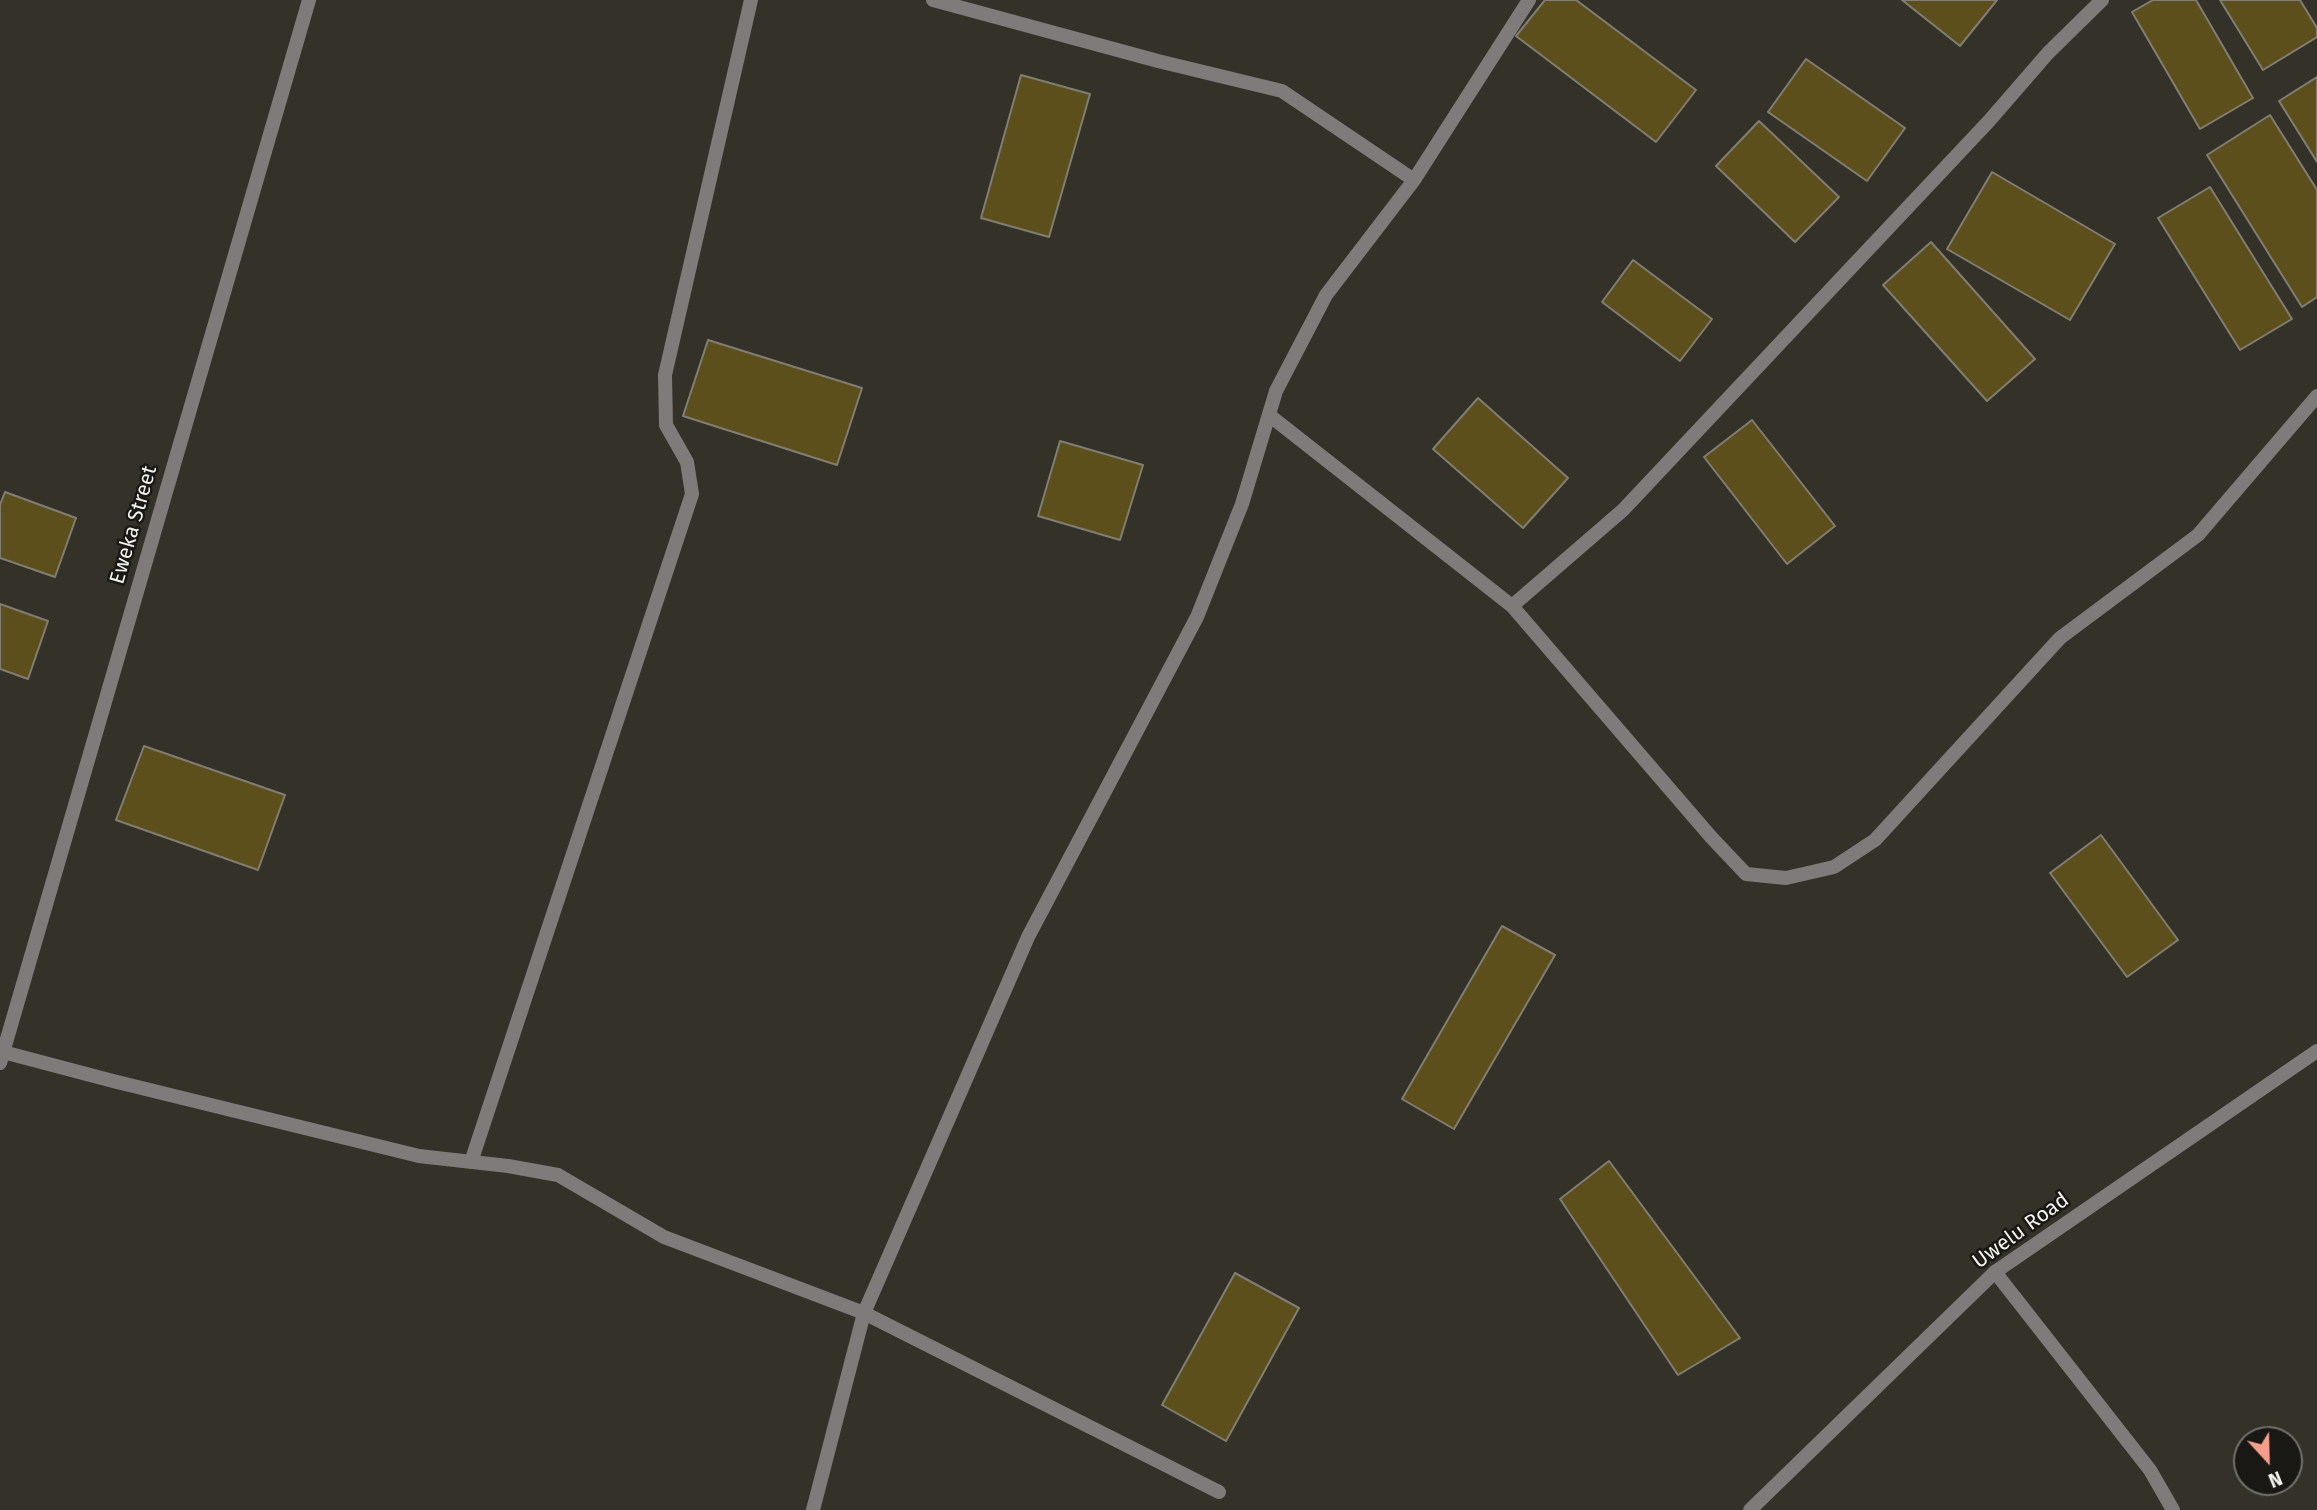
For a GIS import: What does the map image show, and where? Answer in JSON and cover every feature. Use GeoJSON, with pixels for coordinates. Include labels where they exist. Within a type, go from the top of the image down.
{"type":"FeatureCollection","features":[{"type":"Feature","properties":{"kind":"street","name":"Eweka Street"},"geometry":{"type":"LineString","coordinates":[[2,1057],[309,0]]}},
{"type":"Feature","properties":{"kind":"street"},"geometry":{"type":"LineString","coordinates":[[471,1162],[692,494],[687,462],[666,425],[665,375],[751,0]]}},
{"type":"Feature","properties":{"kind":"street"},"geometry":{"type":"LineString","coordinates":[[933,0],[1158,61],[1282,91],[1414,180]]}},
{"type":"Feature","properties":{"kind":"street"},"geometry":{"type":"LineString","coordinates":[[813,1510],[864,1312],[1028,937],[1197,617],[1242,504],[1276,391],[1326,295],[1414,180],[1529,0]]}},
{"type":"Feature","properties":{"kind":"street"},"geometry":{"type":"LineString","coordinates":[[1513,606],[1623,510],[1989,121],[2048,53],[2102,0]]}},
{"type":"Feature","properties":{"kind":"street"},"geometry":{"type":"LineString","coordinates":[[1269,415],[1513,606],[1711,837],[1746,874],[1786,878],[1834,867],[1875,840],[2060,638],[2198,535],[2317,396]]}},
{"type":"Feature","properties":{"kind":"street","name":"Uwelu Road"},"geometry":{"type":"LineString","coordinates":[[1750,1510],[1995,1272],[2317,1051]]}},
{"type":"Feature","properties":{"kind":"street"},"geometry":{"type":"LineString","coordinates":[[2,1057],[419,1156],[558,1175],[664,1237],[864,1312],[1219,1492]]}},
{"type":"Feature","properties":{"kind":"street"},"geometry":{"type":"LineString","coordinates":[[1995,1272],[2150,1470],[2173,1510]]}},
{"type":"Feature","properties":{"kind":"building"},"geometry":{"type":"Polygon","coordinates":[[[1545,0],[1576,0],[1696,90],[1656,142],[1516,36],[1545,0]]]}},
{"type":"Feature","properties":{"kind":"building"},"geometry":{"type":"Polygon","coordinates":[[[1902,0],[1997,0],[1960,46],[1902,0]]]}},
{"type":"Feature","properties":{"kind":"building"},"geometry":{"type":"Polygon","coordinates":[[[2153,0],[2196,0],[2253,98],[2200,129],[2132,12],[2153,0]]]}},
{"type":"Feature","properties":{"kind":"building"},"geometry":{"type":"Polygon","coordinates":[[[2220,0],[2300,0],[2317,28],[2317,37],[2263,70],[2220,0]]]}},
{"type":"Feature","properties":{"kind":"building"},"geometry":{"type":"Polygon","coordinates":[[[1806,59],[1905,128],[1867,181],[1768,112],[1806,59]]]}},
{"type":"Feature","properties":{"kind":"building"},"geometry":{"type":"Polygon","coordinates":[[[1021,75],[1090,94],[1049,237],[981,218],[1021,75]]]}},
{"type":"Feature","properties":{"kind":"building"},"geometry":{"type":"Polygon","coordinates":[[[2317,77],[2317,162],[2279,101],[2317,77]]]}},
{"type":"Feature","properties":{"kind":"building"},"geometry":{"type":"Polygon","coordinates":[[[2270,115],[2317,190],[2317,297],[2302,307],[2207,155],[2270,115]]]}},
{"type":"Feature","properties":{"kind":"building"},"geometry":{"type":"Polygon","coordinates":[[[1759,121],[1839,197],[1795,242],[1716,166],[1759,121]]]}},
{"type":"Feature","properties":{"kind":"building"},"geometry":{"type":"Polygon","coordinates":[[[1992,172],[2115,244],[2070,320],[1947,249],[1992,172]]]}},
{"type":"Feature","properties":{"kind":"building"},"geometry":{"type":"Polygon","coordinates":[[[2210,187],[2292,319],[2240,350],[2158,218],[2210,187]]]}},
{"type":"Feature","properties":{"kind":"building"},"geometry":{"type":"Polygon","coordinates":[[[1931,242],[2035,359],[1987,401],[1883,285],[1931,242]]]}},
{"type":"Feature","properties":{"kind":"building"},"geometry":{"type":"Polygon","coordinates":[[[1633,260],[1712,319],[1680,361],[1602,302],[1633,260]]]}},
{"type":"Feature","properties":{"kind":"building"},"geometry":{"type":"Polygon","coordinates":[[[708,340],[862,388],[837,465],[683,416],[708,340]]]}},
{"type":"Feature","properties":{"kind":"building"},"geometry":{"type":"Polygon","coordinates":[[[1478,398],[1568,478],[1523,528],[1433,449],[1478,398]]]}},
{"type":"Feature","properties":{"kind":"building"},"geometry":{"type":"Polygon","coordinates":[[[1752,420],[1835,526],[1787,564],[1704,457],[1752,420]]]}},
{"type":"Feature","properties":{"kind":"building"},"geometry":{"type":"Polygon","coordinates":[[[1060,441],[1143,465],[1120,540],[1038,516],[1060,441]]]}},
{"type":"Feature","properties":{"kind":"building"},"geometry":{"type":"Polygon","coordinates":[[[5,492],[76,518],[55,577],[0,558],[0,505],[5,492]]]}},
{"type":"Feature","properties":{"kind":"building"},"geometry":{"type":"Polygon","coordinates":[[[0,604],[48,621],[28,679],[0,669],[0,604]]]}},
{"type":"Feature","properties":{"kind":"building"},"geometry":{"type":"Polygon","coordinates":[[[144,746],[285,795],[258,870],[116,820],[144,746]]]}},
{"type":"Feature","properties":{"kind":"building"},"geometry":{"type":"Polygon","coordinates":[[[2101,835],[2178,940],[2127,977],[2050,873],[2101,835]]]}},
{"type":"Feature","properties":{"kind":"building"},"geometry":{"type":"Polygon","coordinates":[[[1502,926],[1555,955],[1454,1129],[1402,1099],[1502,926]]]}},
{"type":"Feature","properties":{"kind":"building"},"geometry":{"type":"Polygon","coordinates":[[[1609,1161],[1740,1338],[1678,1375],[1560,1199],[1609,1161]]]}},
{"type":"Feature","properties":{"kind":"building"},"geometry":{"type":"Polygon","coordinates":[[[1235,1273],[1299,1308],[1226,1441],[1162,1405],[1235,1273]]]}}]}
